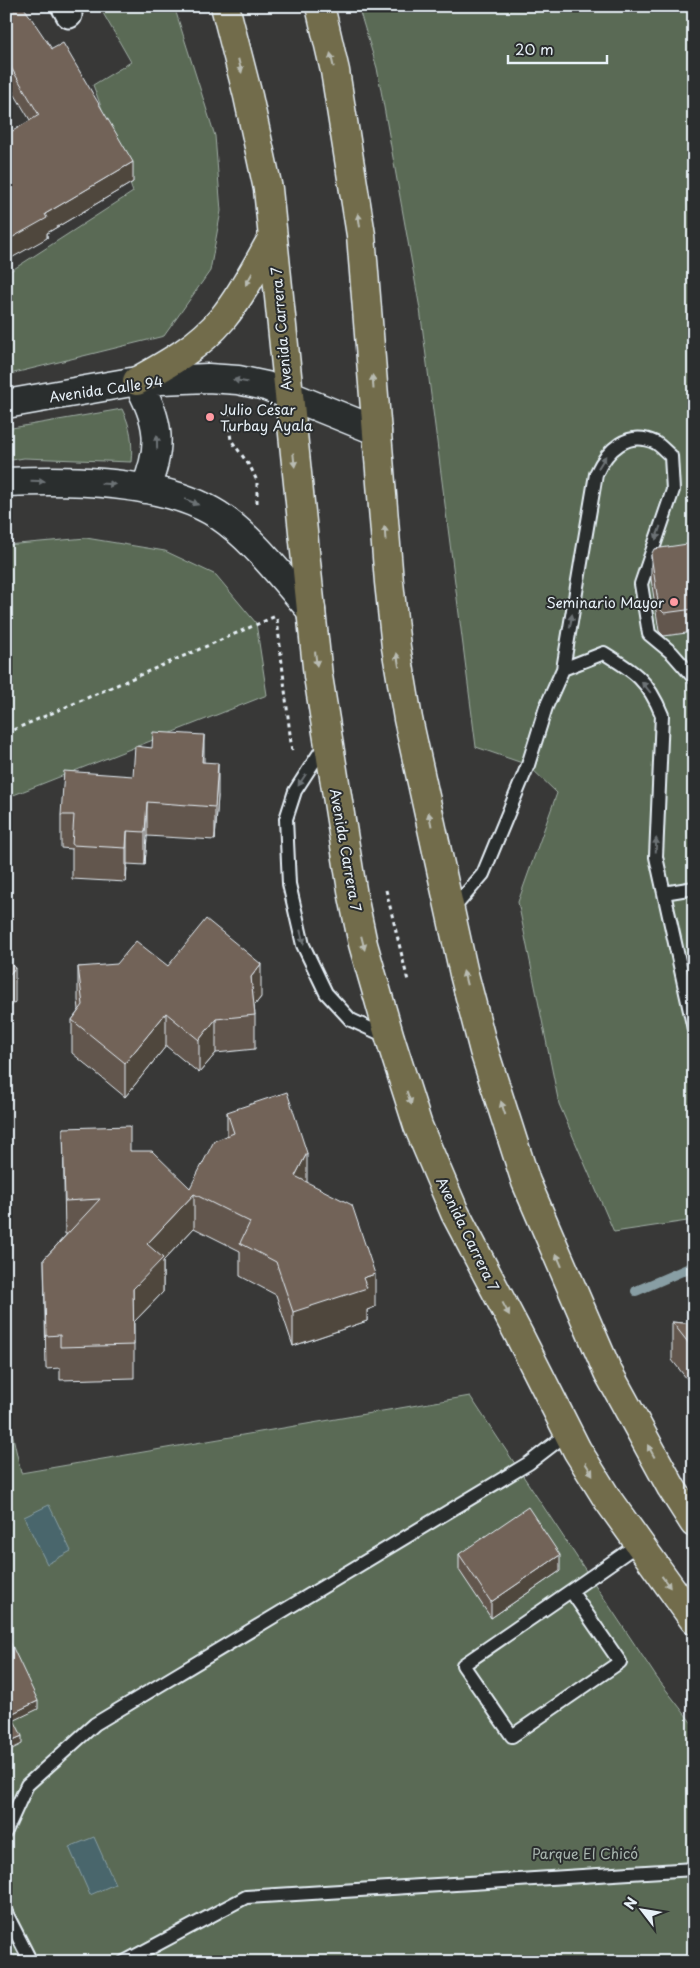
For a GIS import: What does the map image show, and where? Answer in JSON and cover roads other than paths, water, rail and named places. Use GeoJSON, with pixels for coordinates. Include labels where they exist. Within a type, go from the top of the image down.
{"type":"FeatureCollection","features":[{"type":"Feature","properties":{"kind":"main road","name":"Avenida Carrera 7"},"geometry":{"type":"LineString","coordinates":[[225,6],[248,96],[266,179],[310,610],[339,820],[363,944],[390,1038],[418,1126],[455,1214],[568,1432],[608,1500],[694,1620]]}},
{"type":"Feature","properties":{"kind":"main road"},"geometry":{"type":"LineString","coordinates":[[320,6],[335,71],[361,235],[396,647],[408,719],[450,912],[484,1051],[526,1182],[608,1372],[682,1492],[694,1523]]}},
{"type":"Feature","properties":{"kind":"main road"},"geometry":{"type":"LineString","coordinates":[[145,489],[154,468],[158,445],[156,422],[137,382],[168,364],[197,343],[222,319],[246,286],[273,237]]}},
{"type":"Feature","properties":{"kind":"main road","name":"Avenida Calle 94"},"geometry":{"type":"LineString","coordinates":[[6,404],[137,382],[208,378],[238,380],[266,386],[377,430]]}},
{"type":"Feature","properties":{"kind":"main road"},"geometry":{"type":"LineString","coordinates":[[6,482],[70,482],[145,489],[191,500],[218,515],[242,534],[310,610]]}},
{"type":"Feature","properties":{"kind":"lane"},"geometry":{"type":"LineString","coordinates":[[450,912],[483,874],[528,766],[546,706],[563,669],[596,474],[602,461],[616,445],[636,438],[656,443],[671,456],[673,490],[641,584],[649,634],[672,653],[694,678]]}},
{"type":"Feature","properties":{"kind":"lane"},"geometry":{"type":"LineString","coordinates":[[563,669],[604,653],[634,671],[654,696],[662,715],[656,857],[694,1029]]}},
{"type":"Feature","properties":{"kind":"lane"},"geometry":{"type":"LineString","coordinates":[[329,739],[295,791],[286,820],[290,884],[303,945],[326,993],[351,1020],[390,1038]]}},
{"type":"Feature","properties":{"kind":"lane"},"geometry":{"type":"LineString","coordinates":[[664,892],[694,888]]}},
{"type":"Feature","properties":{"kind":"lane"},"geometry":{"type":"LineString","coordinates":[[6,1831],[27,1785],[95,1724],[529,1463],[568,1432]]}},
{"type":"Feature","properties":{"kind":"lane"},"geometry":{"type":"LineString","coordinates":[[571,1591],[620,1662],[512,1736],[463,1665],[638,1544]]}},
{"type":"Feature","properties":{"kind":"lane"},"geometry":{"type":"LineString","coordinates":[[124,1962],[246,1897],[694,1869]]}},
{"type":"Feature","properties":{"kind":"lane"},"geometry":{"type":"LineString","coordinates":[[6,1913],[31,1962]]}},
{"type":"Feature","properties":{"kind":"water"},"geometry":{"type":"Polygon","coordinates":[[[49,1505],[71,1551],[47,1564],[24,1517],[49,1505]]]}},
{"type":"Feature","properties":{"kind":"water"},"geometry":{"type":"Polygon","coordinates":[[[94,1837],[115,1884],[90,1895],[69,1847],[94,1837]]]}},
{"type":"Feature","properties":{"kind":"waterway"},"geometry":{"type":"LineString","coordinates":[[636,1291],[694,1266]]}},
{"type":"Feature","properties":{"kind":"place","name":"Julio César Turbay Ayala"},"geometry":{"type":"Point","coordinates":[210,417]}},
{"type":"Feature","properties":{"kind":"place","name":"Seminario Mayor"},"geometry":{"type":"Point","coordinates":[674,602]}},
{"type":"Feature","properties":{"kind":"park label","name":"Parque El Chicó"},"geometry":{"type":"Point","coordinates":[585,1853]}}]}
